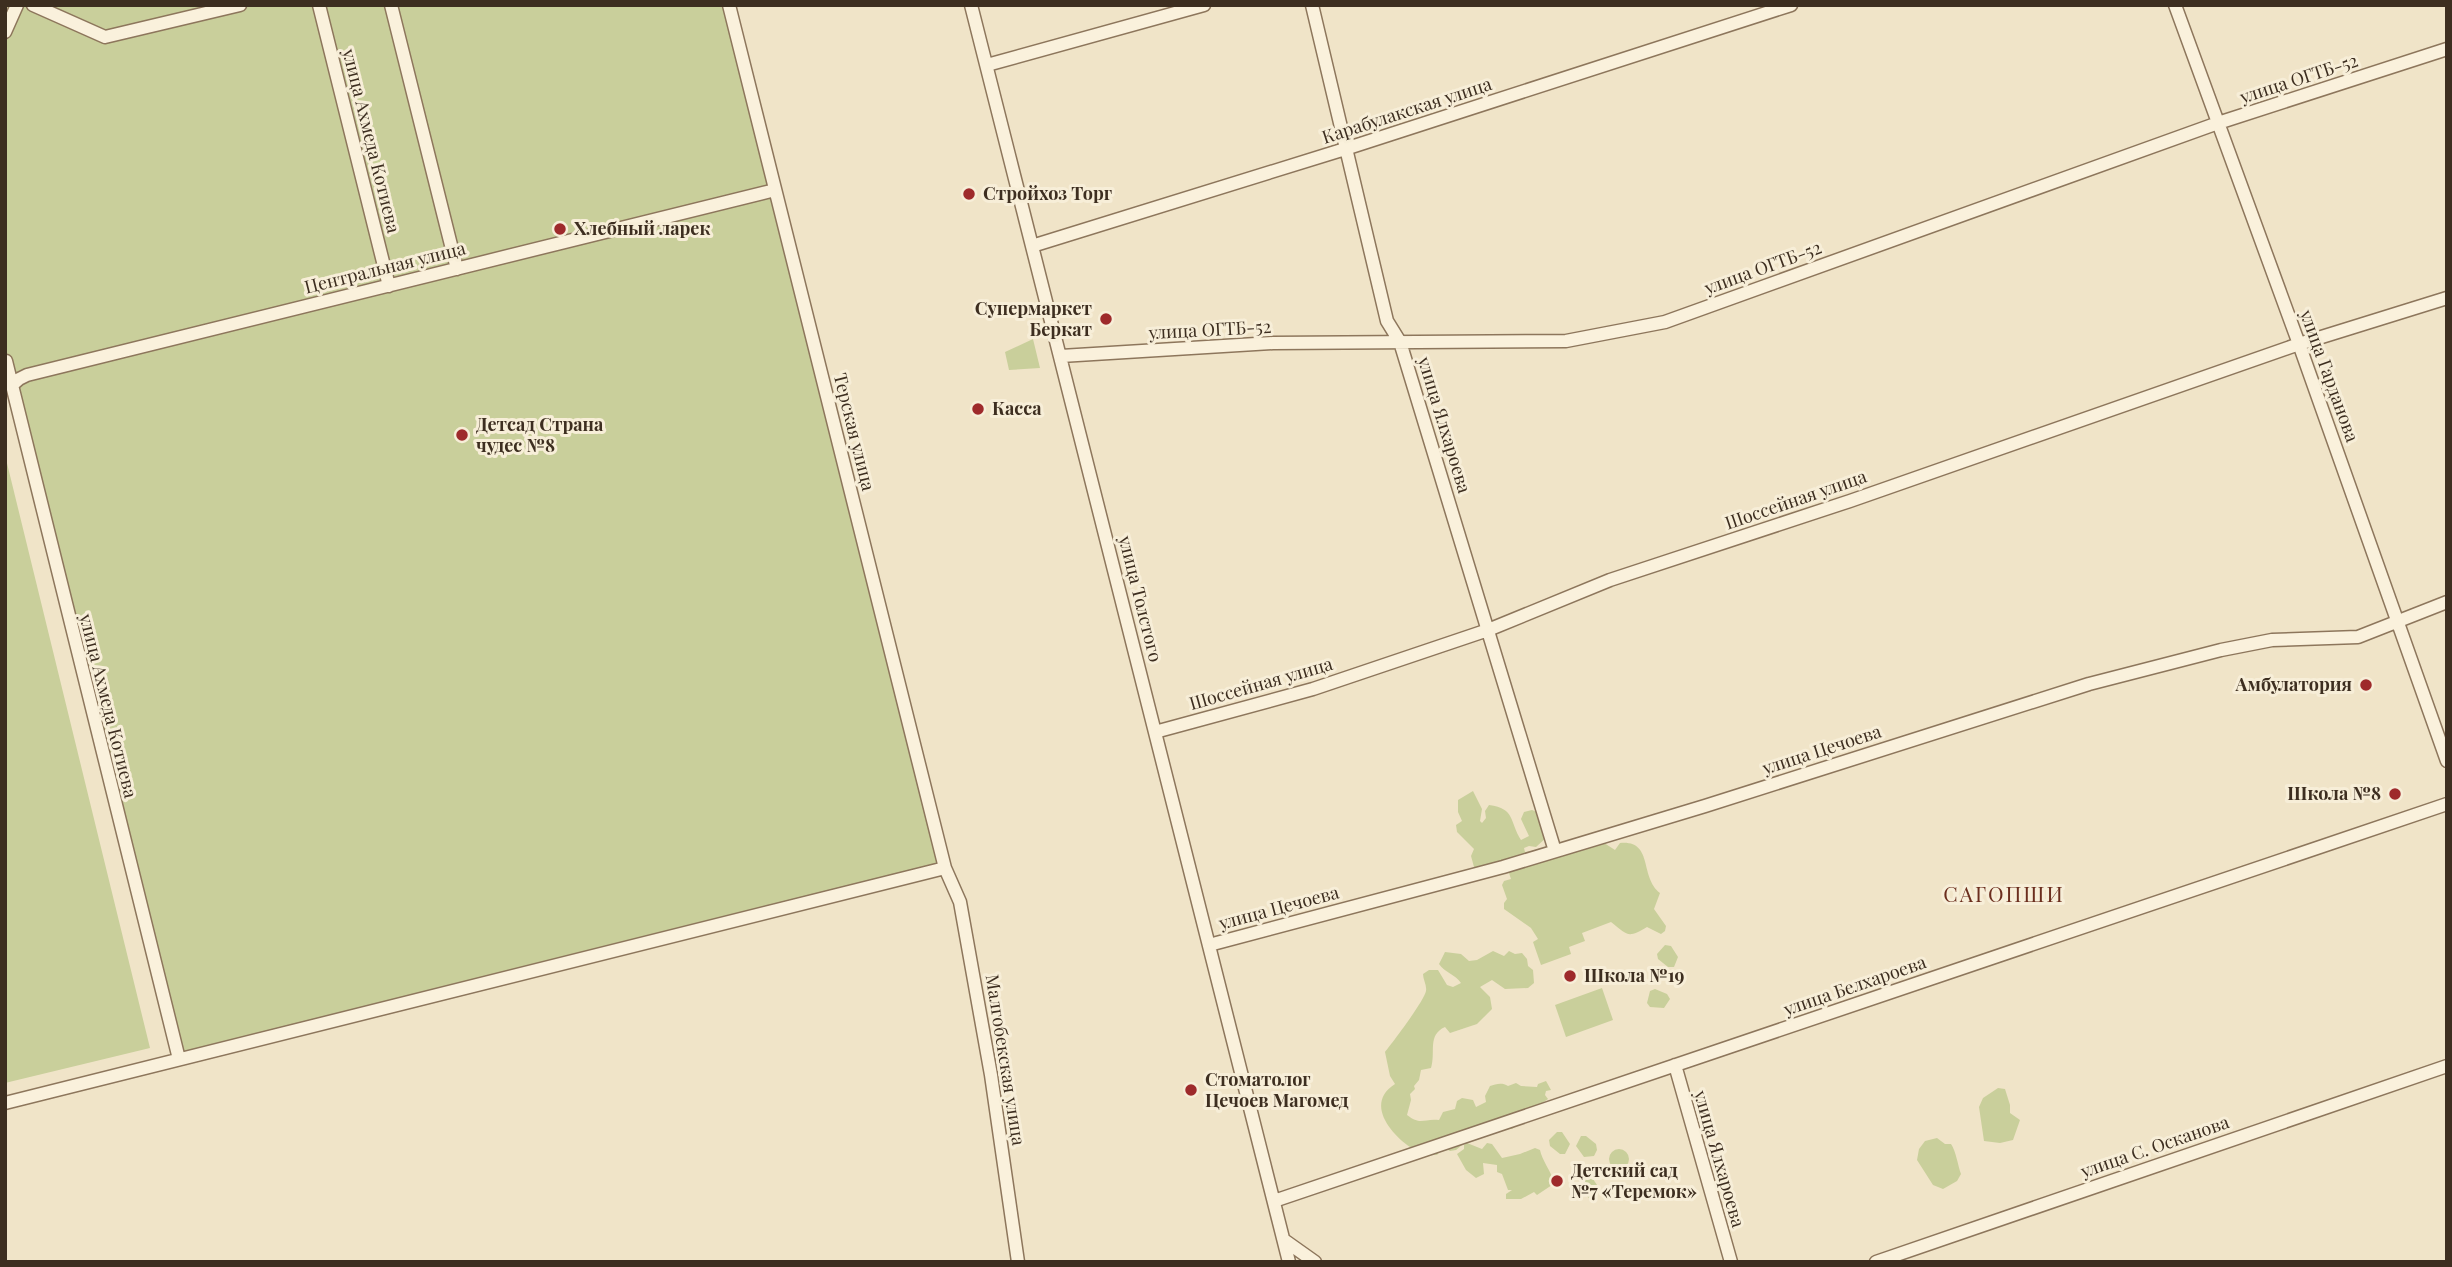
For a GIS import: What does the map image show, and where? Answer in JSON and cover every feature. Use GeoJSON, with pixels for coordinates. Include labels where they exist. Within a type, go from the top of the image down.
{"type":"FeatureCollection","features":[{"type":"Feature","properties":{"kind":"street"},"geometry":{"type":"LineString","coordinates":[[5,32],[17,5]]}},
{"type":"Feature","properties":{"kind":"street"},"geometry":{"type":"LineString","coordinates":[[33,5],[105,37],[240,5]]}},
{"type":"Feature","properties":{"kind":"street"},"geometry":{"type":"LineString","coordinates":[[391,5],[457,269]]}},
{"type":"Feature","properties":{"kind":"street","name":"Терская улица"},"geometry":{"type":"LineString","coordinates":[[729,5],[945,868]]}},
{"type":"Feature","properties":{"kind":"street","name":"улица Толстого"},"geometry":{"type":"LineString","coordinates":[[971,5],[1274,1201]]}},
{"type":"Feature","properties":{"kind":"street"},"geometry":{"type":"LineString","coordinates":[[987,65],[1203,5]]}},
{"type":"Feature","properties":{"kind":"street","name":"улица Ялхароева"},"geometry":{"type":"LineString","coordinates":[[1312,5],[1387,321],[1401,342],[1555,852]]}},
{"type":"Feature","properties":{"kind":"street","name":"Карабулакская улица"},"geometry":{"type":"LineString","coordinates":[[1032,246],[1345,149],[1791,5]]}},
{"type":"Feature","properties":{"kind":"street","name":"улица Гарданова"},"geometry":{"type":"LineString","coordinates":[[2175,5],[2447,761]]}},
{"type":"Feature","properties":{"kind":"street","name":"улица Ахмеда Котиева"},"geometry":{"type":"LineString","coordinates":[[323,6],[388,286]]}},
{"type":"Feature","properties":{"kind":"street","name":"улица ОГТБ-52"},"geometry":{"type":"LineString","coordinates":[[1061,356],[1273,343],[1566,341],[1665,322],[2218,124],[2447,49]]}},
{"type":"Feature","properties":{"kind":"street","name":"Центральная улица"},"geometry":{"type":"LineString","coordinates":[[12,386],[19,379],[32,374],[775,190]]}},
{"type":"Feature","properties":{"kind":"street","name":"Шоссейная улица"},"geometry":{"type":"LineString","coordinates":[[1155,732],[1313,689],[1488,630],[1610,580],[1850,501],[2299,344],[2447,298]]}},
{"type":"Feature","properties":{"kind":"street"},"geometry":{"type":"LineString","coordinates":[[5,361],[32,374]]}},
{"type":"Feature","properties":{"kind":"street","name":"улица Ахмеда Котиева"},"geometry":{"type":"LineString","coordinates":[[5,361],[179,1059]]}},
{"type":"Feature","properties":{"kind":"street","name":"улица Цечоева"},"geometry":{"type":"LineString","coordinates":[[1209,945],[1555,852],[2089,684],[2272,640],[2358,637],[2447,602]]}},
{"type":"Feature","properties":{"kind":"street","name":"улица Белхароева"},"geometry":{"type":"LineString","coordinates":[[1274,1201],[2447,804]]}},
{"type":"Feature","properties":{"kind":"street"},"geometry":{"type":"LineString","coordinates":[[5,1102],[945,868]]}},
{"type":"Feature","properties":{"kind":"street","name":"Малгобекская улица"},"geometry":{"type":"LineString","coordinates":[[945,868],[960,902],[991,1075],[1018,1262]]}},
{"type":"Feature","properties":{"kind":"street","name":"улица Ялхароева"},"geometry":{"type":"LineString","coordinates":[[1675,1065],[1731,1262]]}},
{"type":"Feature","properties":{"kind":"street","name":"улица С. Осканова"},"geometry":{"type":"LineString","coordinates":[[1875,1262],[2447,1066]]}},
{"type":"Feature","properties":{"kind":"street"},"geometry":{"type":"LineString","coordinates":[[1274,1201],[1289,1262]]}},
{"type":"Feature","properties":{"kind":"street"},"geometry":{"type":"LineString","coordinates":[[1274,1201],[1289,1262]]}},
{"type":"Feature","properties":{"kind":"street"},"geometry":{"type":"LineString","coordinates":[[1284,1240],[1315,1262]]}},
{"type":"Feature","properties":{"kind":"green space"},"geometry":{"type":"Polygon","coordinates":[[[5,5],[729,5],[945,868],[179,1059],[5,361],[5,5]]]}},
{"type":"Feature","properties":{"kind":"green space"},"geometry":{"type":"Polygon","coordinates":[[[1033,339],[1040,368],[1009,370],[1005,352],[1033,339]]]}},
{"type":"Feature","properties":{"kind":"green space"},"geometry":{"type":"Polygon","coordinates":[[[5,455],[150,1048],[5,1083],[5,455]]]}},
{"type":"Feature","properties":{"kind":"green space"},"geometry":{"type":"Polygon","coordinates":[[[1473,791],[1482,809],[1480,821],[1482,823],[1486,818],[1485,811],[1489,805],[1504,809],[1511,817],[1521,840],[1529,836],[1521,819],[1524,812],[1537,812],[1547,837],[1536,847],[1524,848],[1525,852],[1601,841],[1615,850],[1620,843],[1638,847],[1650,878],[1660,893],[1654,909],[1666,926],[1665,931],[1661,934],[1647,927],[1628,934],[1611,922],[1582,933],[1585,941],[1569,947],[1571,954],[1541,965],[1533,942],[1538,939],[1531,928],[1504,909],[1507,899],[1502,885],[1504,881],[1511,879],[1509,873],[1479,870],[1474,867],[1471,856],[1474,849],[1457,832],[1456,825],[1462,821],[1458,812],[1458,800],[1473,791]]]}},
{"type":"Feature","properties":{"kind":"green space"},"geometry":{"type":"Polygon","coordinates":[[[1665,945],[1671,946],[1678,957],[1674,967],[1668,967],[1658,959],[1657,954],[1665,945]]]}},
{"type":"Feature","properties":{"kind":"green space"},"geometry":{"type":"Polygon","coordinates":[[[1493,951],[1504,956],[1509,951],[1522,953],[1533,970],[1534,983],[1528,988],[1505,989],[1492,980],[1480,987],[1490,997],[1492,1009],[1477,1024],[1450,1033],[1445,1027],[1439,1030],[1434,1039],[1431,1068],[1421,1070],[1415,1089],[1410,1094],[1407,1115],[1419,1121],[1439,1120],[1443,1112],[1455,1109],[1457,1101],[1462,1098],[1473,1100],[1476,1107],[1486,1102],[1485,1096],[1490,1086],[1499,1084],[1508,1086],[1516,1083],[1537,1087],[1546,1081],[1551,1090],[1546,1091],[1548,1099],[1514,1122],[1516,1126],[1512,1129],[1507,1127],[1495,1133],[1468,1128],[1467,1138],[1456,1150],[1441,1150],[1437,1155],[1416,1150],[1395,1134],[1381,1109],[1386,1092],[1395,1084],[1390,1076],[1385,1052],[1424,996],[1426,989],[1423,974],[1429,970],[1438,970],[1447,985],[1453,987],[1461,983],[1439,964],[1445,952],[1461,954],[1469,961],[1477,960],[1493,951]]]}},
{"type":"Feature","properties":{"kind":"green space"},"geometry":{"type":"Polygon","coordinates":[[[1602,988],[1613,1020],[1566,1037],[1555,1005],[1602,988]]]}},
{"type":"Feature","properties":{"kind":"green space"},"geometry":{"type":"Polygon","coordinates":[[[1655,989],[1667,994],[1670,999],[1664,1008],[1650,1007],[1647,1003],[1650,991],[1655,989]]]}},
{"type":"Feature","properties":{"kind":"green space"},"geometry":{"type":"Polygon","coordinates":[[[1998,1088],[2005,1089],[2010,1113],[2020,1120],[2013,1140],[2000,1143],[1984,1141],[1979,1107],[1983,1098],[1998,1088]]]}},
{"type":"Feature","properties":{"kind":"green space"},"geometry":{"type":"Polygon","coordinates":[[[1557,1132],[1562,1132],[1570,1144],[1565,1154],[1560,1154],[1550,1146],[1549,1140],[1557,1132]]]}},
{"type":"Feature","properties":{"kind":"green space"},"geometry":{"type":"Polygon","coordinates":[[[1581,1136],[1586,1136],[1596,1144],[1594,1156],[1584,1157],[1576,1146],[1581,1136]]]}},
{"type":"Feature","properties":{"kind":"green space"},"geometry":{"type":"Polygon","coordinates":[[[1937,1138],[1945,1144],[1951,1144],[1961,1174],[1957,1181],[1943,1189],[1933,1185],[1917,1160],[1919,1149],[1925,1141],[1937,1138]]]}},
{"type":"Feature","properties":{"kind":"green space"},"geometry":{"type":"Polygon","coordinates":[[[1467,1143],[1482,1149],[1487,1143],[1492,1144],[1502,1158],[1535,1148],[1540,1150],[1554,1181],[1537,1195],[1534,1192],[1521,1199],[1506,1199],[1506,1194],[1512,1190],[1508,1190],[1502,1174],[1497,1172],[1497,1165],[1483,1163],[1484,1174],[1476,1178],[1466,1170],[1457,1154],[1467,1143]]]}},
{"type":"Feature","properties":{"kind":"green space"},"geometry":{"type":"Polygon","coordinates":[[[1615,1149],[1623,1149],[1629,1159],[1623,1169],[1615,1169],[1609,1163],[1609,1155],[1615,1149]]]}},
{"type":"Feature","properties":{"kind":"green space"},"geometry":{"type":"Polygon","coordinates":[[[1586,1176],[1591,1176],[1599,1188],[1595,1198],[1589,1198],[1579,1190],[1578,1184],[1586,1176]]]}},
{"type":"Feature","properties":{"kind":"place","name":"Стройхоз Торг"},"geometry":{"type":"Point","coordinates":[969,194]}},
{"type":"Feature","properties":{"kind":"place","name":"Хлебный ларек"},"geometry":{"type":"Point","coordinates":[560,229]}},
{"type":"Feature","properties":{"kind":"place","name":"Супермаркет Беркат"},"geometry":{"type":"Point","coordinates":[1106,319]}},
{"type":"Feature","properties":{"kind":"place","name":"Касса"},"geometry":{"type":"Point","coordinates":[978,409]}},
{"type":"Feature","properties":{"kind":"place","name":"Детсад Страна чудес №8"},"geometry":{"type":"Point","coordinates":[462,435]}},
{"type":"Feature","properties":{"kind":"place","name":"Амбулатория"},"geometry":{"type":"Point","coordinates":[2366,685]}},
{"type":"Feature","properties":{"kind":"place","name":"Школа №8"},"geometry":{"type":"Point","coordinates":[2395,794]}},
{"type":"Feature","properties":{"kind":"place","name":"Школа №19"},"geometry":{"type":"Point","coordinates":[1570,976]}},
{"type":"Feature","properties":{"kind":"place","name":"Стоматолог Цечоев Магомед"},"geometry":{"type":"Point","coordinates":[1191,1090]}},
{"type":"Feature","properties":{"kind":"place","name":"Детский сад №7 «Теремок»"},"geometry":{"type":"Point","coordinates":[1557,1181]}},
{"type":"Feature","properties":{"kind":"district","name":"САГОПШИ"},"geometry":{"type":"Point","coordinates":[2004,895]}}]}
